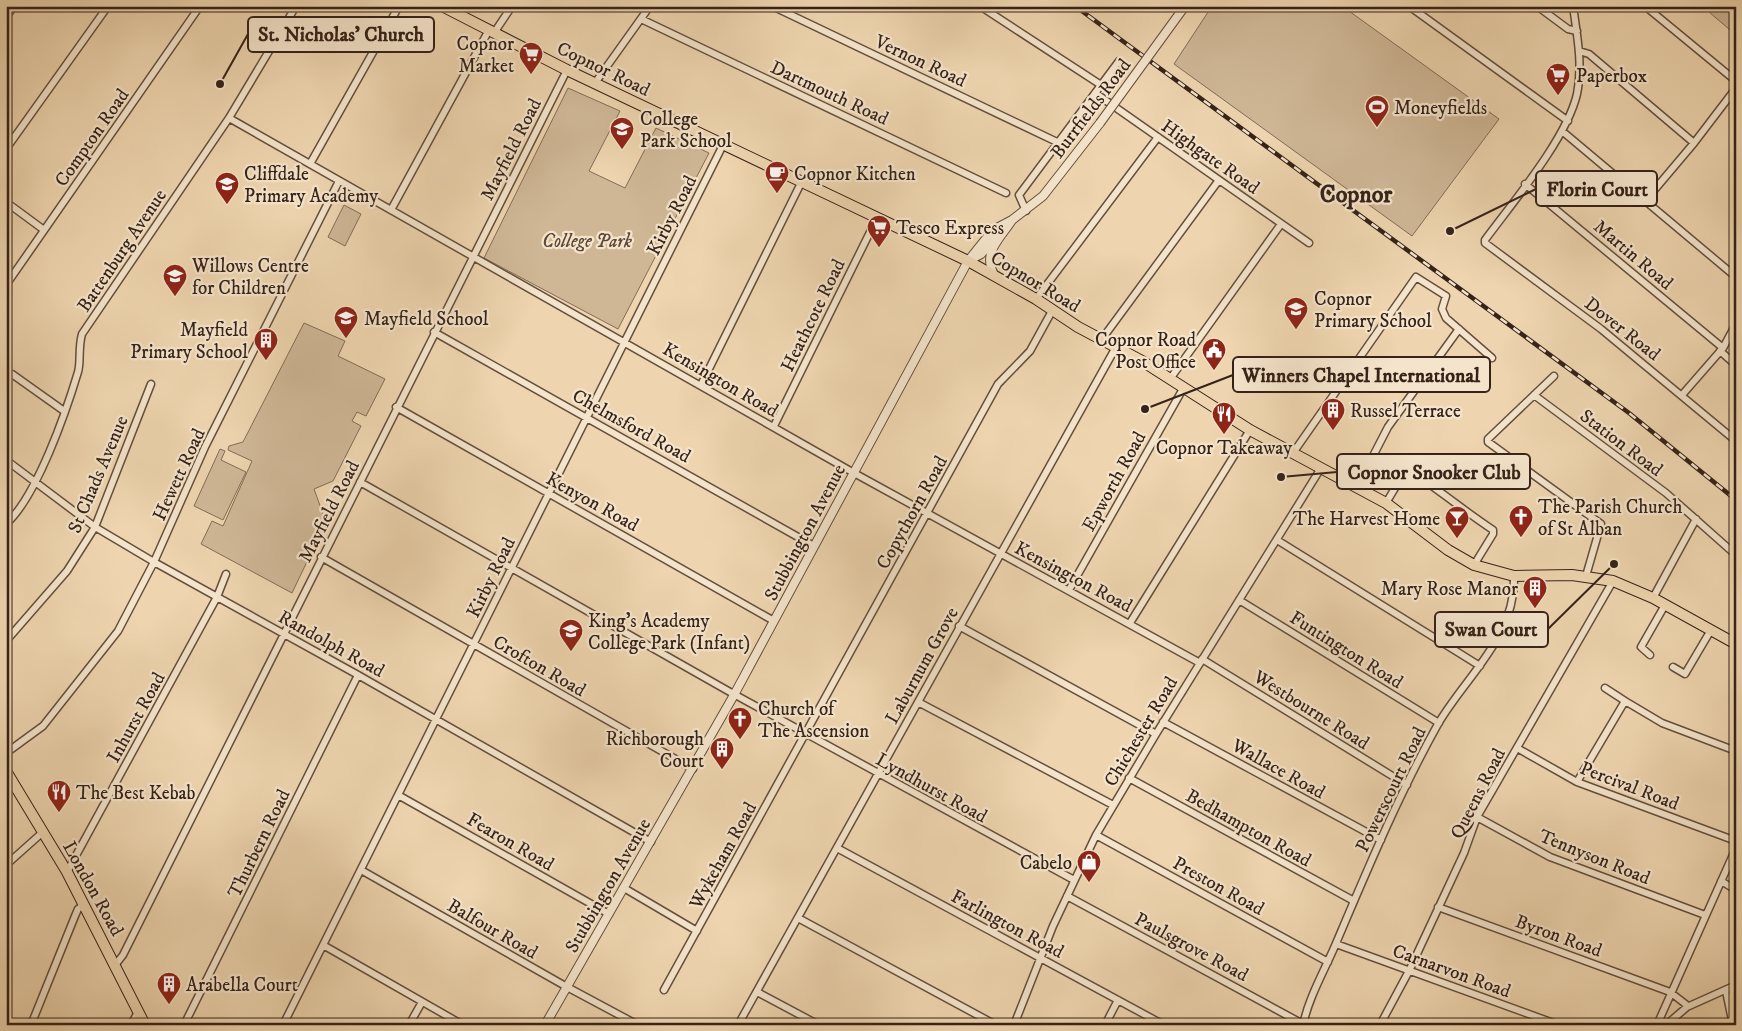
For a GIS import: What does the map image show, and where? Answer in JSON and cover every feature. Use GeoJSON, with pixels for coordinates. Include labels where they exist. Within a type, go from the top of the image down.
{"type":"FeatureCollection","features":[{"type":"Feature","properties":{"kind":"main road","name":"Copnor Road"},"geometry":{"type":"LineString","coordinates":[[442,6],[567,70],[724,143],[994,275],[1036,299],[1052,311],[1184,387],[1250,430],[1386,503],[1448,550],[1474,565],[1514,576],[1586,576],[1613,581],[1653,598],[1736,644]]}},
{"type":"Feature","properties":{"kind":"main road","name":"London Road"},"geometry":{"type":"LineString","coordinates":[[6,771],[67,872],[116,964],[145,1025]]}},
{"type":"Feature","properties":{"kind":"street"},"geometry":{"type":"LineString","coordinates":[[6,17],[14,6]]}},
{"type":"Feature","properties":{"kind":"street"},"geometry":{"type":"LineString","coordinates":[[6,150],[108,6]]}},
{"type":"Feature","properties":{"kind":"street","name":"Compton Road"},"geometry":{"type":"LineString","coordinates":[[6,285],[200,6]]}},
{"type":"Feature","properties":{"kind":"street","name":"Battenburg Avenue"},"geometry":{"type":"LineString","coordinates":[[6,524],[37,482],[79,370],[78,348],[82,334],[229,118],[296,6]]}},
{"type":"Feature","properties":{"kind":"street"},"geometry":{"type":"LineString","coordinates":[[310,164],[399,6]]}},
{"type":"Feature","properties":{"kind":"street"},"geometry":{"type":"LineString","coordinates":[[391,210],[491,32],[512,6]]}},
{"type":"Feature","properties":{"kind":"street"},"geometry":{"type":"LineString","coordinates":[[595,83],[650,6]]}},
{"type":"Feature","properties":{"kind":"street","name":"Vernon Road"},"geometry":{"type":"LineString","coordinates":[[772,6],[1058,142]]}},
{"type":"Feature","properties":{"kind":"street"},"geometry":{"type":"LineString","coordinates":[[980,6],[1101,85]]}},
{"type":"Feature","properties":{"kind":"street","name":"Burrfields Road"},"geometry":{"type":"LineString","coordinates":[[968,261],[993,230],[1026,211],[1055,182],[1185,6]]}},
{"type":"Feature","properties":{"kind":"street"},"geometry":{"type":"LineString","coordinates":[[1409,6],[1568,122]]}},
{"type":"Feature","properties":{"kind":"street"},"geometry":{"type":"LineString","coordinates":[[1538,6],[1568,29],[1577,32]]}},
{"type":"Feature","properties":{"kind":"street"},"geometry":{"type":"LineString","coordinates":[[1525,184],[1568,122],[1577,93],[1579,51],[1573,6]]}},
{"type":"Feature","properties":{"kind":"street"},"geometry":{"type":"LineString","coordinates":[[1645,6],[1736,81]]}},
{"type":"Feature","properties":{"kind":"street","name":"Dartmouth Road"},"geometry":{"type":"LineString","coordinates":[[641,19],[1006,192]]}},
{"type":"Feature","properties":{"kind":"street"},"geometry":{"type":"LineString","coordinates":[[1579,51],[1589,54],[1694,143]]}},
{"type":"Feature","properties":{"kind":"street"},"geometry":{"type":"LineString","coordinates":[[1026,211],[1019,196],[1119,61]]}},
{"type":"Feature","properties":{"kind":"street","name":"Mayfield Road"},"geometry":{"type":"LineString","coordinates":[[116,964],[123,955],[472,256],[567,70]]}},
{"type":"Feature","properties":{"kind":"street"},"geometry":{"type":"LineString","coordinates":[[1645,201],[1694,143],[1736,88]]}},
{"type":"Feature","properties":{"kind":"street","name":"Highgate Road"},"geometry":{"type":"LineString","coordinates":[[1095,93],[1309,243]]}},
{"type":"Feature","properties":{"kind":"street","name":"Kensington Road"},"geometry":{"type":"LineString","coordinates":[[229,118],[927,514],[1201,661]]}},
{"type":"Feature","properties":{"kind":"street"},"geometry":{"type":"LineString","coordinates":[[1562,131],[1736,277]]}},
{"type":"Feature","properties":{"kind":"street"},"geometry":{"type":"LineString","coordinates":[[1036,299],[1158,137]]}},
{"type":"Feature","properties":{"kind":"street","name":"Kirby Road"},"geometry":{"type":"LineString","coordinates":[[283,1025],[724,143]]}},
{"type":"Feature","properties":{"kind":"street"},"geometry":{"type":"LineString","coordinates":[[1102,339],[1219,180]]}},
{"type":"Feature","properties":{"kind":"street","name":"Hewett Road"},"geometry":{"type":"LineString","coordinates":[[6,753],[43,726],[111,640],[154,562],[206,447],[339,181]]}},
{"type":"Feature","properties":{"kind":"street"},"geometry":{"type":"LineString","coordinates":[[701,385],[802,181]]}},
{"type":"Feature","properties":{"kind":"street","name":"Dover Road"},"geometry":{"type":"LineString","coordinates":[[1525,184],[1485,240],[1487,246],[1601,329],[1736,441]]}},
{"type":"Feature","properties":{"kind":"street","name":"Martin Road"},"geometry":{"type":"LineString","coordinates":[[1525,184],[1721,349],[1736,365]]}},
{"type":"Feature","properties":{"kind":"street"},"geometry":{"type":"LineString","coordinates":[[6,202],[44,230]]}},
{"type":"Feature","properties":{"kind":"street","name":"Heathcote Road"},"geometry":{"type":"LineString","coordinates":[[774,426],[877,218]]}},
{"type":"Feature","properties":{"kind":"street","name":"Burrfields Road"},"geometry":{"type":"LineString","coordinates":[[994,275],[989,266],[988,256],[1012,220]]}},
{"type":"Feature","properties":{"kind":"street"},"geometry":{"type":"LineString","coordinates":[[1170,379],[1281,224]]}},
{"type":"Feature","properties":{"kind":"street","name":"Stubbington Avenue"},"geometry":{"type":"LineString","coordinates":[[545,1025],[734,695],[968,261]]}},
{"type":"Feature","properties":{"kind":"street"},"geometry":{"type":"LineString","coordinates":[[1293,453],[1414,279],[1419,277],[1446,296],[1443,302],[1443,313],[1492,358]]}},
{"type":"Feature","properties":{"kind":"street","name":"Copythorn Road"},"geometry":{"type":"LineString","coordinates":[[806,734],[998,384],[1030,351],[1052,311]]}},
{"type":"Feature","properties":{"kind":"street"},"geometry":{"type":"LineString","coordinates":[[1682,395],[1721,349],[1736,324]]}},
{"type":"Feature","properties":{"kind":"street"},"geometry":{"type":"LineString","coordinates":[[1357,487],[1388,428],[1459,329]]}},
{"type":"Feature","properties":{"kind":"street","name":"Chelmsford Road"},"geometry":{"type":"LineString","coordinates":[[434,332],[587,416],[814,546]]}},
{"type":"Feature","properties":{"kind":"street","name":"Laburnum Grove"},"geometry":{"type":"LineString","coordinates":[[738,1025],[1116,347]]}},
{"type":"Feature","properties":{"kind":"street"},"geometry":{"type":"LineString","coordinates":[[12,374],[64,411]]}},
{"type":"Feature","properties":{"kind":"street"},"geometry":{"type":"LineString","coordinates":[[1554,376],[1488,439],[1488,442],[1601,524],[1586,576]]}},
{"type":"Feature","properties":{"kind":"street","name":"St Chads Avenue"},"geometry":{"type":"LineString","coordinates":[[6,642],[67,571],[96,527],[151,384]]}},
{"type":"Feature","properties":{"kind":"street","name":"Epworth Road"},"geometry":{"type":"LineString","coordinates":[[1069,590],[1184,387]]}},
{"type":"Feature","properties":{"kind":"street","name":"Station Road"},"geometry":{"type":"LineString","coordinates":[[1534,395],[1646,478],[1736,555]]}},
{"type":"Feature","properties":{"kind":"street","name":"Kenyon Road"},"geometry":{"type":"LineString","coordinates":[[396,408],[774,621]]}},
{"type":"Feature","properties":{"kind":"street"},"geometry":{"type":"LineString","coordinates":[[1130,623],[1250,430]]}},
{"type":"Feature","properties":{"kind":"street","name":"Randolph Road"},"geometry":{"type":"LineString","coordinates":[[6,460],[96,527],[154,562],[358,674],[650,842]]}},
{"type":"Feature","properties":{"kind":"street","name":"Chichester Road"},"geometry":{"type":"LineString","coordinates":[[1014,1025],[1066,896],[1096,835],[1163,722],[1321,468]]}},
{"type":"Feature","properties":{"kind":"street"},"geometry":{"type":"LineString","coordinates":[[1386,503],[1406,468],[1493,530],[1493,534],[1474,565]]}},
{"type":"Feature","properties":{"kind":"street","name":"Lyndhurst Road"},"geometry":{"type":"LineString","coordinates":[[360,482],[734,695],[1074,880]]}},
{"type":"Feature","properties":{"kind":"street"},"geometry":{"type":"LineString","coordinates":[[1653,598],[1696,519]]}},
{"type":"Feature","properties":{"kind":"street"},"geometry":{"type":"LineString","coordinates":[[1276,540],[1480,666]]}},
{"type":"Feature","properties":{"kind":"street","name":"Crofton Road"},"geometry":{"type":"LineString","coordinates":[[322,556],[693,769]]}},
{"type":"Feature","properties":{"kind":"street","name":"Inhurst Road"},"geometry":{"type":"LineString","coordinates":[[67,872],[217,596],[226,574]]}},
{"type":"Feature","properties":{"kind":"street","name":"Powerscourt Road"},"geometry":{"type":"LineString","coordinates":[[1303,1024],[1354,901],[1407,785],[1439,723],[1480,666],[1509,616],[1514,600],[1514,576]]}},
{"type":"Feature","properties":{"kind":"street","name":"Queens Road"},"geometry":{"type":"LineString","coordinates":[[1380,1025],[1409,971],[1477,817],[1613,581]]}},
{"type":"Feature","properties":{"kind":"street","name":"Funtington Road"},"geometry":{"type":"LineString","coordinates":[[1239,600],[1439,723]]}},
{"type":"Feature","properties":{"kind":"street"},"geometry":{"type":"LineString","coordinates":[[1650,655],[1641,647],[1665,605]]}},
{"type":"Feature","properties":{"kind":"street"},"geometry":{"type":"LineString","coordinates":[[960,626],[1156,734]]}},
{"type":"Feature","properties":{"kind":"street"},"geometry":{"type":"LineString","coordinates":[[1673,667],[1685,674],[1711,630]]}},
{"type":"Feature","properties":{"kind":"street","name":"Westbourne Road"},"geometry":{"type":"LineString","coordinates":[[1201,661],[1407,785]]}},
{"type":"Feature","properties":{"kind":"street","name":"Thurbern Road"},"geometry":{"type":"LineString","coordinates":[[184,1025],[358,674]]}},
{"type":"Feature","properties":{"kind":"street"},"geometry":{"type":"LineString","coordinates":[[1605,688],[1662,723],[1736,751]]}},
{"type":"Feature","properties":{"kind":"street"},"geometry":{"type":"LineString","coordinates":[[1577,782],[1625,701]]}},
{"type":"Feature","properties":{"kind":"street"},"geometry":{"type":"LineString","coordinates":[[918,702],[1113,805]]}},
{"type":"Feature","properties":{"kind":"street","name":"Wallace Road"},"geometry":{"type":"LineString","coordinates":[[1163,722],[1381,840]]}},
{"type":"Feature","properties":{"kind":"street","name":"Wykeham Road"},"geometry":{"type":"LineString","coordinates":[[664,990],[806,734]]}},
{"type":"Feature","properties":{"kind":"street","name":"Percival Road"},"geometry":{"type":"LineString","coordinates":[[1518,748],[1577,782],[1736,841]]}},
{"type":"Feature","properties":{"kind":"street","name":"Bedhampton Road"},"geometry":{"type":"LineString","coordinates":[[1129,778],[1354,901]]}},
{"type":"Feature","properties":{"kind":"street","name":"Fearon Road"},"geometry":{"type":"LineString","coordinates":[[398,794],[609,914]]}},
{"type":"Feature","properties":{"kind":"street","name":"Tennyson Road"},"geometry":{"type":"LineString","coordinates":[[1477,817],[1550,857],[1705,915]]}},
{"type":"Feature","properties":{"kind":"street"},"geometry":{"type":"LineString","coordinates":[[6,865],[43,832]]}},
{"type":"Feature","properties":{"kind":"street","name":"Preston Road"},"geometry":{"type":"LineString","coordinates":[[1096,835],[1328,962]]}},
{"type":"Feature","properties":{"kind":"street","name":"Farlington Road"},"geometry":{"type":"LineString","coordinates":[[837,848],[1164,1025]]}},
{"type":"Feature","properties":{"kind":"street"},"geometry":{"type":"LineString","coordinates":[[1657,1025],[1670,992],[1736,848]]}},
{"type":"Feature","properties":{"kind":"street","name":"Balfour Road"},"geometry":{"type":"LineString","coordinates":[[361,870],[567,987],[638,1025]]}},
{"type":"Feature","properties":{"kind":"street"},"geometry":{"type":"LineString","coordinates":[[1720,881],[1736,890]]}},
{"type":"Feature","properties":{"kind":"street"},"geometry":{"type":"LineString","coordinates":[[624,888],[697,931]]}},
{"type":"Feature","properties":{"kind":"street","name":"Paulsgrove Road"},"geometry":{"type":"LineString","coordinates":[[1066,896],[1303,1024]]}},
{"type":"Feature","properties":{"kind":"street"},"geometry":{"type":"LineString","coordinates":[[31,1025],[76,914],[83,905]]}},
{"type":"Feature","properties":{"kind":"street","name":"Byron Road"},"geometry":{"type":"LineString","coordinates":[[1438,907],[1670,992],[1688,1006]]}},
{"type":"Feature","properties":{"kind":"street"},"geometry":{"type":"LineString","coordinates":[[798,918],[996,1025]]}},
{"type":"Feature","properties":{"kind":"street","name":"Carnarvon Road"},"geometry":{"type":"LineString","coordinates":[[1336,944],[1559,1025]]}},
{"type":"Feature","properties":{"kind":"street"},"geometry":{"type":"LineString","coordinates":[[323,945],[463,1025]]}},
{"type":"Feature","properties":{"kind":"street"},"geometry":{"type":"LineString","coordinates":[[1666,1025],[1688,1006],[1736,985]]}},
{"type":"Feature","properties":{"kind":"street"},"geometry":{"type":"LineString","coordinates":[[1726,990],[1733,1025]]}},
{"type":"Feature","properties":{"kind":"street"},"geometry":{"type":"LineString","coordinates":[[757,992],[819,1025]]}},
{"type":"Feature","properties":{"kind":"street"},"geometry":{"type":"LineString","coordinates":[[1104,1025],[1118,1000]]}},
{"type":"Feature","properties":{"kind":"street"},"geometry":{"type":"LineString","coordinates":[[409,1025],[422,1002]]}},
{"type":"Feature","properties":{"kind":"street"},"geometry":{"type":"LineString","coordinates":[[131,1025],[138,1012]]}},
{"type":"Feature","properties":{"kind":"green space","name":"Moneyfields"},"geometry":{"type":"Polygon","coordinates":[[[1212,6],[1342,6],[1499,119],[1412,236],[1174,64],[1212,6]]]}},
{"type":"Feature","properties":{"kind":"green space"},"geometry":{"type":"Polygon","coordinates":[[[1702,6],[1736,6],[1736,35],[1702,6]]]}},
{"type":"Feature","properties":{"kind":"green space","name":"College Park"},"geometry":{"type":"Polygon","coordinates":[[[568,88],[620,111],[589,171],[625,188],[656,128],[709,153],[618,329],[484,258],[568,88]]]}},
{"type":"Feature","properties":{"kind":"green space"},"geometry":{"type":"Polygon","coordinates":[[[344,205],[361,214],[345,246],[328,237],[344,205]]]}},
{"type":"Feature","properties":{"kind":"green space"},"geometry":{"type":"Polygon","coordinates":[[[304,323],[345,341],[338,356],[385,379],[366,416],[357,412],[352,421],[361,426],[333,481],[314,489],[326,522],[292,593],[201,544],[212,521],[223,526],[252,461],[228,450],[229,446],[243,442],[304,323]]]}},
{"type":"Feature","properties":{"kind":"green space"},"geometry":{"type":"Polygon","coordinates":[[[220,449],[225,451],[221,460],[246,472],[223,520],[194,506],[220,449]]]}},
{"type":"Feature","properties":{"kind":"railway"},"geometry":{"type":"LineString","coordinates":[[1075,6],[1629,413],[1736,500]]}},
{"type":"Feature","properties":{"kind":"place","name":"Copnor Market"},"geometry":{"type":"Point","coordinates":[531,75]}},
{"type":"Feature","properties":{"kind":"place","name":"St. Nicholas’ Church"},"geometry":{"type":"Point","coordinates":[220,84]}},
{"type":"Feature","properties":{"kind":"place","name":"Paperbox"},"geometry":{"type":"Point","coordinates":[1558,96]}},
{"type":"Feature","properties":{"kind":"place","name":"Moneyfields"},"geometry":{"type":"Point","coordinates":[1377,128]}},
{"type":"Feature","properties":{"kind":"place","name":"College Park School"},"geometry":{"type":"Point","coordinates":[622,150]}},
{"type":"Feature","properties":{"kind":"place","name":"Copnor Kitchen"},"geometry":{"type":"Point","coordinates":[777,194]}},
{"type":"Feature","properties":{"kind":"place","name":"Cliffdale Primary Academy"},"geometry":{"type":"Point","coordinates":[227,205]}},
{"type":"Feature","properties":{"kind":"place","name":"Florin Court"},"geometry":{"type":"Point","coordinates":[1450,231]}},
{"type":"Feature","properties":{"kind":"place","name":"Tesco Express"},"geometry":{"type":"Point","coordinates":[879,248]}},
{"type":"Feature","properties":{"kind":"place","name":"Willows Centre for Children"},"geometry":{"type":"Point","coordinates":[175,297]}},
{"type":"Feature","properties":{"kind":"place","name":"Copnor Primary School"},"geometry":{"type":"Point","coordinates":[1296,330]}},
{"type":"Feature","properties":{"kind":"place","name":"Mayfield School"},"geometry":{"type":"Point","coordinates":[346,339]}},
{"type":"Feature","properties":{"kind":"place","name":"Mayfield Primary School"},"geometry":{"type":"Point","coordinates":[266,361]}},
{"type":"Feature","properties":{"kind":"place","name":"Copnor Road Post Office"},"geometry":{"type":"Point","coordinates":[1214,371]}},
{"type":"Feature","properties":{"kind":"place","name":"Winners Chapel International"},"geometry":{"type":"Point","coordinates":[1145,409]}},
{"type":"Feature","properties":{"kind":"place","name":"Russel Terrace"},"geometry":{"type":"Point","coordinates":[1333,431]}},
{"type":"Feature","properties":{"kind":"place","name":"Copnor Takeaway"},"geometry":{"type":"Point","coordinates":[1224,435]}},
{"type":"Feature","properties":{"kind":"place","name":"Copnor Snooker Club"},"geometry":{"type":"Point","coordinates":[1281,477]}},
{"type":"Feature","properties":{"kind":"place","name":"The Parish Church of St Alban"},"geometry":{"type":"Point","coordinates":[1521,538]}},
{"type":"Feature","properties":{"kind":"place","name":"The Harvest Home"},"geometry":{"type":"Point","coordinates":[1457,539]}},
{"type":"Feature","properties":{"kind":"place","name":"Swan Court"},"geometry":{"type":"Point","coordinates":[1614,564]}},
{"type":"Feature","properties":{"kind":"place","name":"Mary Rose Manor"},"geometry":{"type":"Point","coordinates":[1535,609]}},
{"type":"Feature","properties":{"kind":"place","name":"King's Academy College Park (Infant)"},"geometry":{"type":"Point","coordinates":[571,652]}},
{"type":"Feature","properties":{"kind":"place","name":"Church of The Ascension"},"geometry":{"type":"Point","coordinates":[740,740]}},
{"type":"Feature","properties":{"kind":"place","name":"Richborough Court"},"geometry":{"type":"Point","coordinates":[722,770]}},
{"type":"Feature","properties":{"kind":"place","name":"The Best Kebab"},"geometry":{"type":"Point","coordinates":[59,813]}},
{"type":"Feature","properties":{"kind":"place","name":"Cabelo"},"geometry":{"type":"Point","coordinates":[1089,883]}},
{"type":"Feature","properties":{"kind":"place","name":"Arabella Court"},"geometry":{"type":"Point","coordinates":[169,1005]}},
{"type":"Feature","properties":{"kind":"district","name":"Copnor"},"geometry":{"type":"Point","coordinates":[1356,194]}}]}
